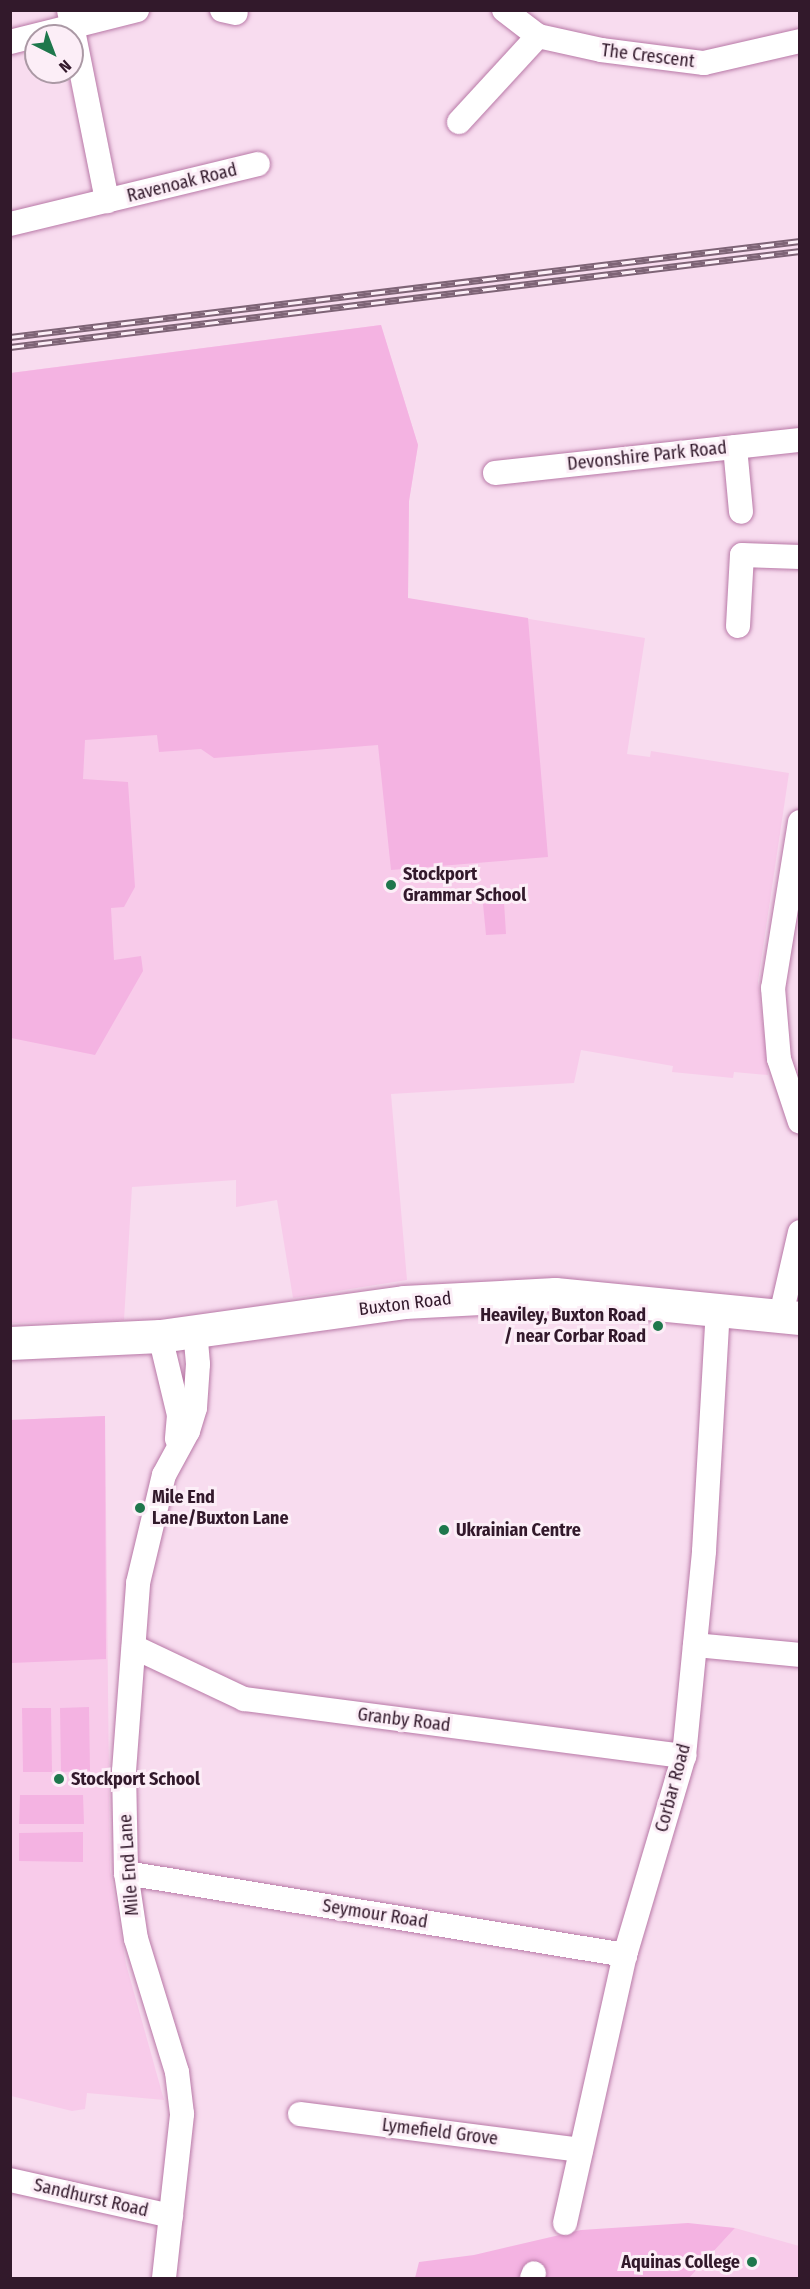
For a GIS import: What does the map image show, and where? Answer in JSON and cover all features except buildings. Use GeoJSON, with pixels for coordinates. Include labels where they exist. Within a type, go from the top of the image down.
{"type":"FeatureCollection","features":[{"type":"Feature","properties":{"kind":"highway","name":"Buxton Road"},"geometry":{"type":"LineString","coordinates":[[10,1343],[160,1336],[443,1299],[555,1294],[718,1307],[790,1317]]}},
{"type":"Feature","properties":{"kind":"street"},"geometry":{"type":"LineString","coordinates":[[10,42],[71,19],[137,10]]}},
{"type":"Feature","properties":{"kind":"street","name":"The Crescent"},"geometry":{"type":"LineString","coordinates":[[504,10],[538,36],[602,50],[704,63],[800,40]]}},
{"type":"Feature","properties":{"kind":"street","name":"Ravenoak Road"},"geometry":{"type":"LineString","coordinates":[[71,19],[107,201]]}},
{"type":"Feature","properties":{"kind":"street"},"geometry":{"type":"LineString","coordinates":[[459,122],[538,36]]}},
{"type":"Feature","properties":{"kind":"street","name":"Ravenoak Road"},"geometry":{"type":"LineString","coordinates":[[10,224],[258,164]]}},
{"type":"Feature","properties":{"kind":"street","name":"Devonshire Park Road"},"geometry":{"type":"LineString","coordinates":[[495,473],[800,440]]}},
{"type":"Feature","properties":{"kind":"street"},"geometry":{"type":"LineString","coordinates":[[735,447],[741,534],[738,626]]}},
{"type":"Feature","properties":{"kind":"street"},"geometry":{"type":"LineString","coordinates":[[741,534],[800,557]]}},
{"type":"Feature","properties":{"kind":"street"},"geometry":{"type":"LineString","coordinates":[[800,822],[773,988],[779,1059],[800,1122]]}},
{"type":"Feature","properties":{"kind":"street"},"geometry":{"type":"LineString","coordinates":[[790,1317],[800,1232]]}},
{"type":"Feature","properties":{"kind":"street","name":"Corbar Road"},"geometry":{"type":"LineString","coordinates":[[565,2223],[625,1955],[684,1756],[695,1645],[718,1307]]}},
{"type":"Feature","properties":{"kind":"street","name":"Mile End Lane"},"geometry":{"type":"LineString","coordinates":[[170,2277],[171,2216],[180,2155],[180,2092],[135,1940],[126,1873],[124,1771],[138,1583],[151,1520],[176,1450],[188,1431],[195,1408],[198,1364],[195,1331]]}},
{"type":"Feature","properties":{"kind":"street","name":"Mile End Lane"},"geometry":{"type":"LineString","coordinates":[[160,1336],[179,1415],[176,1450]]}},
{"type":"Feature","properties":{"kind":"street"},"geometry":{"type":"LineString","coordinates":[[695,1645],[800,1655]]}},
{"type":"Feature","properties":{"kind":"street","name":"Granby Road"},"geometry":{"type":"LineString","coordinates":[[134,1647],[244,1699],[684,1756]]}},
{"type":"Feature","properties":{"kind":"street","name":"Seymour Road"},"geometry":{"type":"LineString","coordinates":[[126,1873],[625,1955]]}},
{"type":"Feature","properties":{"kind":"street","name":"Lymefield Grove"},"geometry":{"type":"LineString","coordinates":[[300,2114],[581,2150]]}},
{"type":"Feature","properties":{"kind":"street","name":"Sandhurst Road"},"geometry":{"type":"LineString","coordinates":[[10,2180],[171,2216]]}},
{"type":"Feature","properties":{"kind":"shaded area","name":"Stockport Grammar School"},"geometry":{"type":"Polygon","coordinates":[[[381,325],[418,445],[409,501],[408,599],[645,638],[627,754],[650,757],[651,751],[789,773],[758,981],[768,1075],[734,1072],[733,1078],[672,1072],[673,1066],[581,1050],[574,1083],[391,1094],[407,1280],[293,1298],[277,1200],[236,1207],[236,1180],[132,1187],[124,1320],[11,1323],[10,373],[381,325]]]}},
{"type":"Feature","properties":{"kind":"shaded area"},"geometry":{"type":"Polygon","coordinates":[[[381,325],[418,445],[409,501],[408,598],[528,618],[548,857],[391,870],[378,745],[214,758],[201,749],[159,752],[157,735],[85,740],[83,779],[128,782],[135,887],[124,907],[111,908],[114,960],[141,956],[143,971],[95,1055],[11,1038],[11,373],[381,325]]]}},
{"type":"Feature","properties":{"kind":"shaded area"},"geometry":{"type":"Polygon","coordinates":[[[504,902],[506,934],[486,935],[483,904],[504,902]]]}},
{"type":"Feature","properties":{"kind":"shaded area","name":"Stockport School"},"geometry":{"type":"Polygon","coordinates":[[[105,1416],[110,1870],[126,1964],[164,2100],[87,2093],[85,2109],[72,2111],[11,2096],[11,1420],[105,1416]]]}},
{"type":"Feature","properties":{"kind":"shaded area"},"geometry":{"type":"Polygon","coordinates":[[[105,1416],[106,1659],[11,1663],[11,1420],[105,1416]]]}},
{"type":"Feature","properties":{"kind":"shaded area"},"geometry":{"type":"Polygon","coordinates":[[[89,1707],[90,1771],[61,1772],[60,1708],[89,1707]]]}},
{"type":"Feature","properties":{"kind":"shaded area"},"geometry":{"type":"Polygon","coordinates":[[[22,1708],[51,1708],[52,1772],[23,1772],[22,1708]]]}},
{"type":"Feature","properties":{"kind":"shaded area"},"geometry":{"type":"Polygon","coordinates":[[[20,1795],[83,1795],[84,1824],[19,1824],[20,1795]]]}},
{"type":"Feature","properties":{"kind":"shaded area"},"geometry":{"type":"Polygon","coordinates":[[[83,1832],[83,1862],[19,1861],[19,1833],[83,1832]]]}},
{"type":"Feature","properties":{"kind":"shaded area"},"geometry":{"type":"Polygon","coordinates":[[[688,2223],[735,2228],[689,2278],[415,2278],[419,2262],[474,2255],[581,2230],[688,2223]]]}},
{"type":"Feature","properties":{"kind":"shaded area","name":"Aquinas College"},"geometry":{"type":"Polygon","coordinates":[[[735,2228],[799,2246],[799,2278],[689,2278],[735,2228]]]}},
{"type":"Feature","properties":{"kind":"railway"},"geometry":{"type":"LineString","coordinates":[[10,337],[800,241]]}},
{"type":"Feature","properties":{"kind":"railway"},"geometry":{"type":"LineString","coordinates":[[10,347],[800,251]]}},
{"type":"Feature","properties":{"kind":"place","name":"Stockport Grammar School"},"geometry":{"type":"Point","coordinates":[391,885]}},
{"type":"Feature","properties":{"kind":"place","name":"Heaviley, Buxton Road / near Corbar Road"},"geometry":{"type":"Point","coordinates":[658,1326]}},
{"type":"Feature","properties":{"kind":"place","name":"Mile End Lane/Buxton Lane"},"geometry":{"type":"Point","coordinates":[140,1508]}},
{"type":"Feature","properties":{"kind":"place","name":"Ukrainian Centre"},"geometry":{"type":"Point","coordinates":[444,1530]}},
{"type":"Feature","properties":{"kind":"place","name":"Stockport School"},"geometry":{"type":"Point","coordinates":[59,1779]}},
{"type":"Feature","properties":{"kind":"place","name":"Aquinas College"},"geometry":{"type":"Point","coordinates":[752,2262]}}]}
